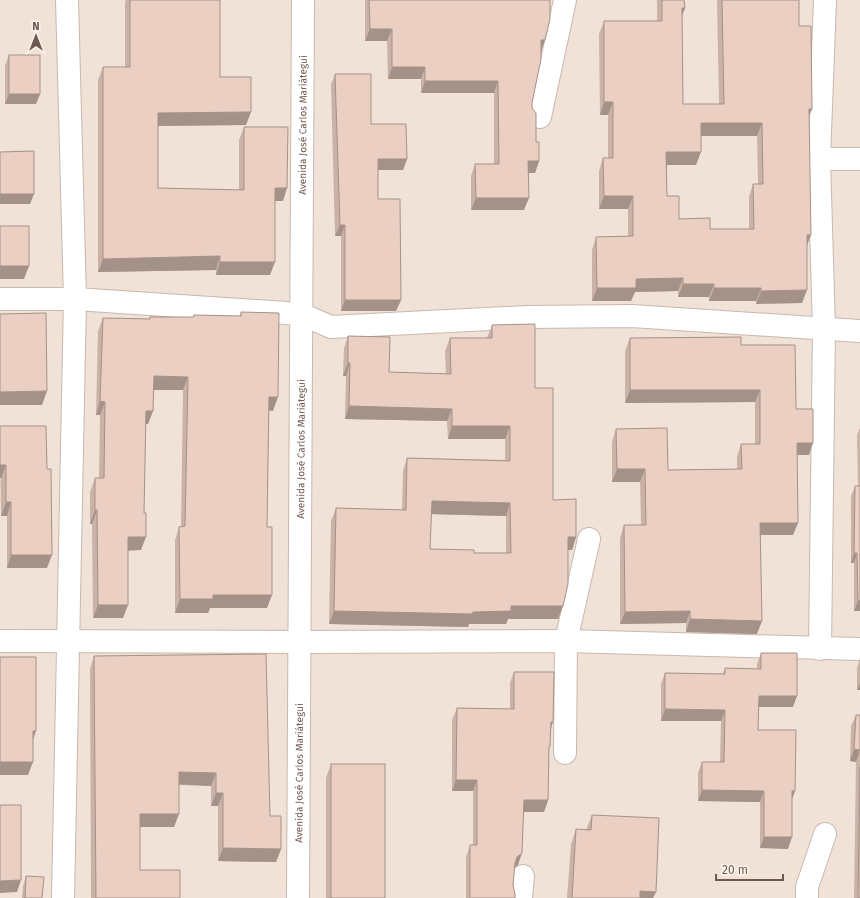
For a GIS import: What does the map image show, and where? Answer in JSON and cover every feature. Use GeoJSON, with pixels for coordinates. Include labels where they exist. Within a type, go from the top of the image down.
{"type":"FeatureCollection","features":[{"type":"Feature","properties":{"kind":"street"},"geometry":{"type":"LineString","coordinates":[[63,898],[75,299],[67,0]]}},
{"type":"Feature","properties":{"kind":"street","name":"Avenida José Carlos Mariátegui"},"geometry":{"type":"LineString","coordinates":[[298,898],[302,0]]}},
{"type":"Feature","properties":{"kind":"street"},"geometry":{"type":"LineString","coordinates":[[540,117],[565,0]]}},
{"type":"Feature","properties":{"kind":"street"},"geometry":{"type":"LineString","coordinates":[[820,649],[824,329],[820,159],[825,0]]}},
{"type":"Feature","properties":{"kind":"street"},"geometry":{"type":"LineString","coordinates":[[820,159],[860,159]]}},
{"type":"Feature","properties":{"kind":"street"},"geometry":{"type":"LineString","coordinates":[[0,299],[75,299],[301,314],[331,327],[527,317],[632,316],[860,331]]}},
{"type":"Feature","properties":{"kind":"street"},"geometry":{"type":"LineString","coordinates":[[565,754],[566,641],[589,538]]}},
{"type":"Feature","properties":{"kind":"street"},"geometry":{"type":"LineString","coordinates":[[0,641],[566,641],[860,649]]}},
{"type":"Feature","properties":{"kind":"street"},"geometry":{"type":"LineString","coordinates":[[807,898],[807,887],[825,834]]}},
{"type":"Feature","properties":{"kind":"street"},"geometry":{"type":"LineString","coordinates":[[521,898],[522,876]]}},
{"type":"Feature","properties":{"kind":"shaded area"},"geometry":{"type":"Polygon","coordinates":[[[0,0],[860,0],[860,898],[0,898],[0,0]]]}},
{"type":"Feature","properties":{"kind":"building"},"geometry":{"type":"Polygon","coordinates":[[[130,0],[220,0],[220,77],[251,77],[251,112],[158,113],[158,188],[244,190],[244,127],[288,127],[287,188],[275,188],[275,262],[220,262],[220,256],[103,259],[103,67],[130,67],[130,0]]]}},
{"type":"Feature","properties":{"kind":"building"},"geometry":{"type":"Polygon","coordinates":[[[369,0],[550,0],[550,19],[545,40],[541,40],[541,59],[532,103],[532,108],[536,113],[536,142],[539,142],[539,161],[528,161],[529,198],[476,198],[475,164],[499,164],[498,81],[425,81],[425,67],[392,67],[392,29],[370,29],[369,0]]]}},
{"type":"Feature","properties":{"kind":"building"},"geometry":{"type":"Polygon","coordinates":[[[662,0],[684,0],[685,8],[682,8],[683,104],[724,104],[722,0],[799,0],[799,26],[811,26],[812,109],[809,109],[811,235],[807,235],[807,290],[761,291],[761,288],[714,288],[714,284],[683,284],[683,278],[636,279],[636,288],[597,288],[596,237],[633,236],[633,196],[604,196],[603,158],[613,158],[613,102],[604,102],[604,21],[662,21],[662,0]],[[701,123],[701,152],[666,152],[667,196],[679,196],[679,219],[710,218],[710,229],[754,229],[753,184],[763,184],[762,123],[701,123]]]}},
{"type":"Feature","properties":{"kind":"building"},"geometry":{"type":"Polygon","coordinates":[[[9,55],[40,55],[40,94],[9,94],[9,55]]]}},
{"type":"Feature","properties":{"kind":"building"},"geometry":{"type":"Polygon","coordinates":[[[335,74],[371,74],[371,124],[406,124],[407,159],[378,159],[378,199],[400,199],[401,300],[345,300],[345,225],[340,225],[335,74]]]}},
{"type":"Feature","properties":{"kind":"building"},"geometry":{"type":"Polygon","coordinates":[[[34,151],[34,194],[0,194],[0,152],[34,151]]]}},
{"type":"Feature","properties":{"kind":"building"},"geometry":{"type":"Polygon","coordinates":[[[0,226],[29,226],[29,266],[0,266],[0,226]]]}},
{"type":"Feature","properties":{"kind":"building"},"geometry":{"type":"Polygon","coordinates":[[[241,312],[279,313],[278,397],[269,397],[267,527],[272,527],[272,595],[213,595],[213,599],[180,599],[179,527],[185,526],[188,377],[154,376],[153,411],[146,411],[144,513],[146,513],[146,537],[128,537],[128,605],[98,605],[97,510],[95,510],[95,478],[104,478],[105,402],[100,401],[103,318],[150,319],[150,317],[194,317],[194,315],[241,316],[241,312]]]}},
{"type":"Feature","properties":{"kind":"building"},"geometry":{"type":"Polygon","coordinates":[[[46,313],[47,391],[0,392],[0,314],[46,313]]]}},
{"type":"Feature","properties":{"kind":"building"},"geometry":{"type":"Polygon","coordinates":[[[535,324],[535,388],[553,388],[553,500],[576,499],[576,537],[568,537],[568,584],[563,606],[511,606],[511,611],[473,612],[472,614],[334,611],[336,508],[406,510],[407,458],[510,461],[510,426],[452,426],[452,409],[349,406],[350,363],[348,363],[348,336],[390,337],[389,372],[451,374],[450,338],[492,338],[492,325],[535,324]],[[432,501],[430,549],[474,550],[474,553],[511,553],[510,503],[432,501]]]}},
{"type":"Feature","properties":{"kind":"building"},"geometry":{"type":"Polygon","coordinates":[[[741,337],[741,345],[795,345],[796,409],[813,409],[813,443],[797,443],[798,523],[760,523],[762,621],[690,619],[690,611],[625,612],[624,525],[646,525],[645,469],[617,469],[616,429],[667,428],[668,470],[742,469],[741,444],[760,444],[760,390],[630,390],[630,338],[741,337]]]}},
{"type":"Feature","properties":{"kind":"building"},"geometry":{"type":"Polygon","coordinates":[[[0,426],[46,426],[47,469],[51,469],[52,555],[11,555],[11,502],[6,502],[6,465],[0,465],[0,426]]]}},
{"type":"Feature","properties":{"kind":"building"},"geometry":{"type":"Polygon","coordinates":[[[855,486],[860,486],[860,601],[858,601],[857,553],[854,553],[855,486]]]}},
{"type":"Feature","properties":{"kind":"building"},"geometry":{"type":"Polygon","coordinates":[[[761,653],[797,653],[797,696],[759,696],[758,730],[796,730],[795,791],[792,791],[792,837],[764,837],[764,791],[702,790],[702,762],[724,762],[725,710],[665,709],[665,673],[725,674],[725,668],[761,669],[761,653]]]}},
{"type":"Feature","properties":{"kind":"building"},"geometry":{"type":"Polygon","coordinates":[[[266,654],[270,816],[281,816],[281,849],[223,848],[223,793],[216,793],[216,773],[179,772],[179,814],[140,814],[140,870],[180,870],[180,898],[96,898],[94,656],[266,654]]]}},
{"type":"Feature","properties":{"kind":"building"},"geometry":{"type":"Polygon","coordinates":[[[0,657],[36,657],[36,731],[33,731],[33,762],[0,762],[0,657]]]}},
{"type":"Feature","properties":{"kind":"building"},"geometry":{"type":"Polygon","coordinates":[[[514,672],[554,672],[553,722],[551,722],[549,746],[548,800],[524,800],[522,853],[517,857],[515,863],[513,885],[515,898],[470,898],[470,845],[477,845],[477,780],[456,780],[457,708],[514,709],[514,672]]]}},
{"type":"Feature","properties":{"kind":"building"},"geometry":{"type":"Polygon","coordinates":[[[856,715],[860,715],[860,750],[854,749],[856,715]]]}},
{"type":"Feature","properties":{"kind":"building"},"geometry":{"type":"Polygon","coordinates":[[[331,764],[385,764],[385,898],[331,898],[331,764]]]}},
{"type":"Feature","properties":{"kind":"building"},"geometry":{"type":"Polygon","coordinates":[[[860,767],[860,898],[858,898],[860,767]]]}},
{"type":"Feature","properties":{"kind":"building"},"geometry":{"type":"Polygon","coordinates":[[[0,805],[21,805],[21,880],[0,881],[0,805]]]}},
{"type":"Feature","properties":{"kind":"building"},"geometry":{"type":"Polygon","coordinates":[[[592,815],[659,818],[656,892],[640,891],[640,898],[572,898],[576,829],[591,830],[592,815]]]}},
{"type":"Feature","properties":{"kind":"building"},"geometry":{"type":"Polygon","coordinates":[[[26,876],[44,877],[42,898],[25,898],[26,876]]]}}]}
